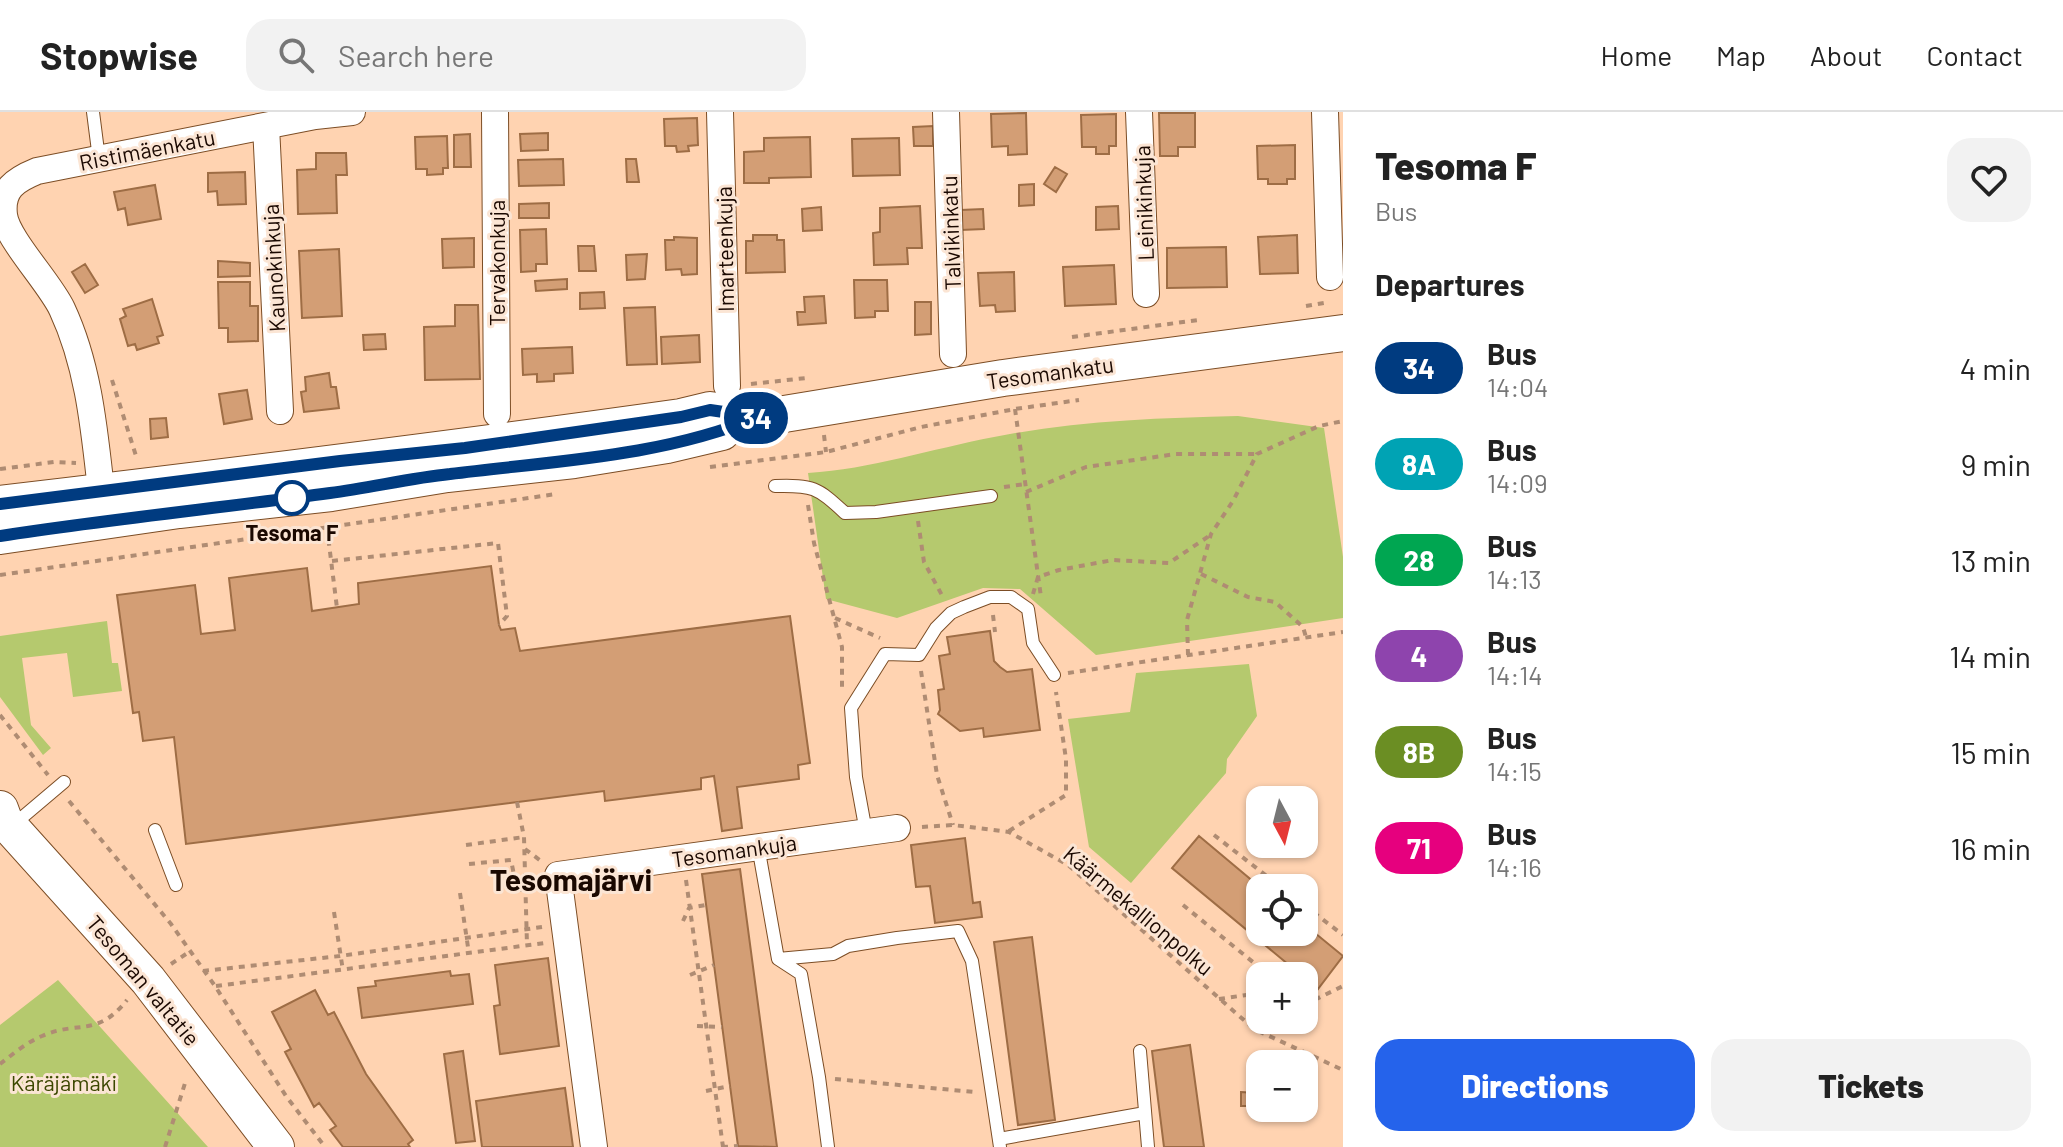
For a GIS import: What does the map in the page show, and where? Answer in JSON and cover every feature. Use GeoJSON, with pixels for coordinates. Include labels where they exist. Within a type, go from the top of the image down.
{"type":"FeatureCollection","features":[{"type":"Feature","properties":{"kind":"main road","name":"Tesomankatu"},"geometry":{"type":"LineString","coordinates":[[0,536],[103,506],[710,410],[758,417],[1003,378],[1343,333]]}},
{"type":"Feature","properties":{"kind":"main road","name":"Tesomankatu"},"geometry":{"type":"LineString","coordinates":[[0,504],[103,506]]}},
{"type":"Feature","properties":{"kind":"main road","name":"Tesoman valtatie"},"geometry":{"type":"LineString","coordinates":[[4,819],[148,980],[276,1147]]}},
{"type":"Feature","properties":{"kind":"street","name":"Ristimäenkatu"},"geometry":{"type":"LineString","coordinates":[[103,506],[90,401],[78,346],[61,306],[4,217],[5,194],[17,179],[37,171],[352,112]]}},
{"type":"Feature","properties":{"kind":"street","name":"Tervakonkuja"},"geometry":{"type":"LineString","coordinates":[[495,112],[497,414]]}},
{"type":"Feature","properties":{"kind":"street","name":"Imarteenkuja"},"geometry":{"type":"LineString","coordinates":[[720,112],[727,386]]}},
{"type":"Feature","properties":{"kind":"street","name":"Talvikinkatu"},"geometry":{"type":"LineString","coordinates":[[946,112],[953,354]]}},
{"type":"Feature","properties":{"kind":"street","name":"Leinikinkuja"},"geometry":{"type":"LineString","coordinates":[[1139,112],[1146,294]]}},
{"type":"Feature","properties":{"kind":"street"},"geometry":{"type":"LineString","coordinates":[[1325,112],[1330,277]]}},
{"type":"Feature","properties":{"kind":"street","name":"Kaunokinkuja"},"geometry":{"type":"LineString","coordinates":[[266,126],[280,411]]}},
{"type":"Feature","properties":{"kind":"street","name":"Tesomankuja"},"geometry":{"type":"LineString","coordinates":[[594,1147],[558,875],[897,828]]}},
{"type":"Feature","properties":{"kind":"lane"},"geometry":{"type":"LineString","coordinates":[[93,112],[99,159]]}},
{"type":"Feature","properties":{"kind":"lane"},"geometry":{"type":"LineString","coordinates":[[775,486],[805,486],[822,492],[845,513],[876,512],[991,496]]}},
{"type":"Feature","properties":{"kind":"lane"},"geometry":{"type":"LineString","coordinates":[[921,670],[919,655],[936,628],[951,613],[990,597],[1011,597],[1028,609],[1033,643],[1054,675]]}},
{"type":"Feature","properties":{"kind":"lane"},"geometry":{"type":"LineString","coordinates":[[866,832],[856,777],[851,708],[885,654],[919,655]]}},
{"type":"Feature","properties":{"kind":"lane"},"geometry":{"type":"LineString","coordinates":[[4,819],[61,784]]}},
{"type":"Feature","properties":{"kind":"lane"},"geometry":{"type":"LineString","coordinates":[[155,830],[176,885]]}},
{"type":"Feature","properties":{"kind":"lane"},"geometry":{"type":"LineString","coordinates":[[758,846],[778,959],[801,974],[828,1147]]}},
{"type":"Feature","properties":{"kind":"lane"},"geometry":{"type":"LineString","coordinates":[[778,959],[833,954],[848,946],[958,931],[972,961],[999,1143],[1145,1113]]}},
{"type":"Feature","properties":{"kind":"lane"},"geometry":{"type":"LineString","coordinates":[[1140,1051],[1148,1147]]}},
{"type":"Feature","properties":{"kind":"path"},"geometry":{"type":"LineString","coordinates":[[106,367],[138,461]]}},
{"type":"Feature","properties":{"kind":"path"},"geometry":{"type":"LineString","coordinates":[[1026,492],[1086,467],[1176,454],[1257,454],[1319,426],[1343,421]]}},
{"type":"Feature","properties":{"kind":"path"},"geometry":{"type":"LineString","coordinates":[[1188,655],[1187,620],[1211,534],[1233,501],[1257,454]]}},
{"type":"Feature","properties":{"kind":"path"},"geometry":{"type":"LineString","coordinates":[[805,486],[814,543],[842,647],[841,685],[851,708]]}},
{"type":"Feature","properties":{"kind":"path"},"geometry":{"type":"LineString","coordinates":[[916,507],[924,562],[951,613]]}},
{"type":"Feature","properties":{"kind":"path"},"geometry":{"type":"LineString","coordinates":[[327,528],[337,608]]}},
{"type":"Feature","properties":{"kind":"path"},"geometry":{"type":"LineString","coordinates":[[1038,577],[1113,560],[1169,563],[1211,534]]}},
{"type":"Feature","properties":{"kind":"path"},"geometry":{"type":"LineString","coordinates":[[332,561],[498,543],[507,616],[499,625]]}},
{"type":"Feature","properties":{"kind":"path"},"geometry":{"type":"LineString","coordinates":[[1201,574],[1248,597],[1275,602],[1303,627],[1306,637]]}},
{"type":"Feature","properties":{"kind":"path"},"geometry":{"type":"LineString","coordinates":[[993,617],[995,632]]}},
{"type":"Feature","properties":{"kind":"path"},"geometry":{"type":"LineString","coordinates":[[835,618],[879,637],[885,654]]}},
{"type":"Feature","properties":{"kind":"path"},"geometry":{"type":"LineString","coordinates":[[1054,675],[1343,632]]}},
{"type":"Feature","properties":{"kind":"path"},"geometry":{"type":"LineString","coordinates":[[921,670],[937,775],[953,825]]}},
{"type":"Feature","properties":{"kind":"path"},"geometry":{"type":"LineString","coordinates":[[0,715],[61,784],[150,898],[215,986],[278,1085],[325,1147]]}},
{"type":"Feature","properties":{"kind":"path"},"geometry":{"type":"LineString","coordinates":[[517,802],[524,837],[527,945]]}},
{"type":"Feature","properties":{"kind":"path","name":"Käärmekallionpolku"},"geometry":{"type":"LineString","coordinates":[[897,828],[953,825],[1009,832],[1068,865],[1254,1029],[1343,1070]]}},
{"type":"Feature","properties":{"kind":"path"},"geometry":{"type":"LineString","coordinates":[[1214,835],[1264,874]]}},
{"type":"Feature","properties":{"kind":"path"},"geometry":{"type":"LineString","coordinates":[[466,845],[524,837]]}},
{"type":"Feature","properties":{"kind":"path"},"geometry":{"type":"LineString","coordinates":[[683,857],[722,1147],[738,1146]]}},
{"type":"Feature","properties":{"kind":"path"},"geometry":{"type":"LineString","coordinates":[[469,864],[511,860],[517,890],[525,890]]}},
{"type":"Feature","properties":{"kind":"path"},"geometry":{"type":"LineString","coordinates":[[460,893],[469,954]]}},
{"type":"Feature","properties":{"kind":"path"},"geometry":{"type":"LineString","coordinates":[[689,908],[706,905]]}},
{"type":"Feature","properties":{"kind":"path"},"geometry":{"type":"LineString","coordinates":[[1183,905],[1253,962]]}},
{"type":"Feature","properties":{"kind":"path"},"geometry":{"type":"LineString","coordinates":[[683,921],[689,908]]}},
{"type":"Feature","properties":{"kind":"path"},"geometry":{"type":"LineString","coordinates":[[334,912],[343,971]]}},
{"type":"Feature","properties":{"kind":"path"},"geometry":{"type":"LineString","coordinates":[[1318,916],[1343,935]]}},
{"type":"Feature","properties":{"kind":"path"},"geometry":{"type":"LineString","coordinates":[[203,971],[340,956],[525,930],[566,931]]}},
{"type":"Feature","properties":{"kind":"path"},"geometry":{"type":"LineString","coordinates":[[215,986],[527,945],[566,931]]}},
{"type":"Feature","properties":{"kind":"path"},"geometry":{"type":"LineString","coordinates":[[690,975],[714,965]]}},
{"type":"Feature","properties":{"kind":"path"},"geometry":{"type":"LineString","coordinates":[[1318,998],[1343,986]]}},
{"type":"Feature","properties":{"kind":"path"},"geometry":{"type":"LineString","coordinates":[[0,1064],[43,1035],[95,1025],[117,1012],[131,995]]}},
{"type":"Feature","properties":{"kind":"path"},"geometry":{"type":"LineString","coordinates":[[1219,999],[1246,995]]}},
{"type":"Feature","properties":{"kind":"path"},"geometry":{"type":"LineString","coordinates":[[697,1026],[722,1027]]}},
{"type":"Feature","properties":{"kind":"path"},"geometry":{"type":"LineString","coordinates":[[819,1077],[992,1094]]}},
{"type":"Feature","properties":{"kind":"path"},"geometry":{"type":"LineString","coordinates":[[165,1147],[186,1079]]}},
{"type":"Feature","properties":{"kind":"path"},"geometry":{"type":"LineString","coordinates":[[706,1091],[730,1086]]}},
{"type":"Feature","properties":{"kind":"green space"},"geometry":{"type":"Polygon","coordinates":[[[1238,416],[1324,428],[1343,557],[1343,618],[1096,655],[1020,589],[983,588],[897,618],[826,599],[808,473],[855,467],[1054,427],[1146,419],[1238,416]]]}},
{"type":"Feature","properties":{"kind":"green space"},"geometry":{"type":"Polygon","coordinates":[[[107,621],[112,663],[118,663],[122,691],[73,697],[67,653],[22,658],[31,725],[51,748],[43,755],[0,697],[0,636],[107,621]]]}},
{"type":"Feature","properties":{"kind":"green space"},"geometry":{"type":"Polygon","coordinates":[[[1249,664],[1257,716],[1227,759],[1226,773],[1131,883],[1089,847],[1068,719],[1130,712],[1136,673],[1249,664]]]}},
{"type":"Feature","properties":{"kind":"green space","name":"Käräjämäki"},"geometry":{"type":"Polygon","coordinates":[[[58,980],[208,1147],[0,1147],[0,1025],[58,980]]]}},
{"type":"Feature","properties":{"kind":"building"},"geometry":{"type":"Polygon","coordinates":[[[1026,113],[1027,154],[1008,155],[1008,146],[992,147],[991,114],[1026,113]]]}},
{"type":"Feature","properties":{"kind":"building"},"geometry":{"type":"Polygon","coordinates":[[[1159,113],[1195,113],[1195,147],[1178,147],[1178,156],[1160,156],[1159,113]]]}},
{"type":"Feature","properties":{"kind":"building"},"geometry":{"type":"Polygon","coordinates":[[[1116,114],[1116,146],[1109,146],[1109,154],[1096,154],[1096,147],[1082,147],[1081,115],[1116,114]]]}},
{"type":"Feature","properties":{"kind":"building"},"geometry":{"type":"Polygon","coordinates":[[[697,118],[698,145],[688,146],[689,151],[677,152],[676,146],[665,146],[664,119],[697,118]]]}},
{"type":"Feature","properties":{"kind":"building"},"geometry":{"type":"Polygon","coordinates":[[[933,126],[933,146],[914,146],[913,127],[933,126]]]}},
{"type":"Feature","properties":{"kind":"building"},"geometry":{"type":"Polygon","coordinates":[[[548,133],[548,150],[521,151],[520,134],[548,133]]]}},
{"type":"Feature","properties":{"kind":"building"},"geometry":{"type":"Polygon","coordinates":[[[470,134],[471,167],[454,167],[454,135],[470,134]]]}},
{"type":"Feature","properties":{"kind":"building"},"geometry":{"type":"Polygon","coordinates":[[[447,136],[448,168],[443,168],[443,174],[427,175],[427,169],[416,169],[415,137],[447,136]]]}},
{"type":"Feature","properties":{"kind":"building"},"geometry":{"type":"Polygon","coordinates":[[[810,137],[811,177],[769,178],[769,183],[744,183],[744,152],[764,151],[764,138],[810,137]]]}},
{"type":"Feature","properties":{"kind":"building"},"geometry":{"type":"Polygon","coordinates":[[[899,138],[900,175],[853,176],[852,139],[899,138]]]}},
{"type":"Feature","properties":{"kind":"building"},"geometry":{"type":"Polygon","coordinates":[[[1295,145],[1295,179],[1287,179],[1287,184],[1268,184],[1268,179],[1258,179],[1257,146],[1295,145]]]}},
{"type":"Feature","properties":{"kind":"building"},"geometry":{"type":"Polygon","coordinates":[[[316,153],[346,153],[347,175],[336,175],[337,213],[298,214],[297,170],[316,169],[316,153]]]}},
{"type":"Feature","properties":{"kind":"building"},"geometry":{"type":"Polygon","coordinates":[[[563,159],[564,185],[519,186],[518,160],[563,159]]]}},
{"type":"Feature","properties":{"kind":"building"},"geometry":{"type":"Polygon","coordinates":[[[626,159],[636,159],[639,182],[627,182],[626,159]]]}},
{"type":"Feature","properties":{"kind":"building"},"geometry":{"type":"Polygon","coordinates":[[[1055,167],[1067,174],[1056,192],[1044,184],[1055,167]]]}},
{"type":"Feature","properties":{"kind":"building"},"geometry":{"type":"Polygon","coordinates":[[[245,172],[246,204],[218,205],[217,191],[208,192],[208,173],[245,172]]]}},
{"type":"Feature","properties":{"kind":"building"},"geometry":{"type":"Polygon","coordinates":[[[1034,184],[1034,205],[1019,206],[1019,185],[1034,184]]]}},
{"type":"Feature","properties":{"kind":"building"},"geometry":{"type":"Polygon","coordinates":[[[155,185],[161,219],[128,225],[125,208],[118,210],[114,192],[155,185]]]}},
{"type":"Feature","properties":{"kind":"building"},"geometry":{"type":"Polygon","coordinates":[[[549,203],[549,218],[519,218],[519,204],[549,203]]]}},
{"type":"Feature","properties":{"kind":"building"},"geometry":{"type":"Polygon","coordinates":[[[920,206],[922,248],[907,248],[908,264],[874,265],[873,233],[880,232],[880,208],[920,206]]]}},
{"type":"Feature","properties":{"kind":"building"},"geometry":{"type":"Polygon","coordinates":[[[1118,206],[1119,229],[1096,230],[1096,207],[1118,206]]]}},
{"type":"Feature","properties":{"kind":"building"},"geometry":{"type":"Polygon","coordinates":[[[821,207],[822,230],[803,231],[802,209],[821,207]]]}},
{"type":"Feature","properties":{"kind":"building"},"geometry":{"type":"Polygon","coordinates":[[[983,209],[984,229],[961,230],[961,210],[983,209]]]}},
{"type":"Feature","properties":{"kind":"building"},"geometry":{"type":"Polygon","coordinates":[[[546,229],[547,264],[536,264],[536,271],[521,272],[520,230],[546,229]]]}},
{"type":"Feature","properties":{"kind":"building"},"geometry":{"type":"Polygon","coordinates":[[[753,235],[777,235],[777,240],[784,240],[785,272],[746,273],[746,241],[753,241],[753,235]]]}},
{"type":"Feature","properties":{"kind":"building"},"geometry":{"type":"Polygon","coordinates":[[[1297,235],[1298,273],[1260,274],[1258,237],[1297,235]]]}},
{"type":"Feature","properties":{"kind":"building"},"geometry":{"type":"Polygon","coordinates":[[[674,237],[697,238],[697,274],[682,275],[681,269],[666,270],[665,240],[674,240],[674,237]]]}},
{"type":"Feature","properties":{"kind":"building"},"geometry":{"type":"Polygon","coordinates":[[[474,238],[474,267],[443,268],[442,239],[474,238]]]}},
{"type":"Feature","properties":{"kind":"building"},"geometry":{"type":"Polygon","coordinates":[[[578,246],[594,246],[596,271],[579,271],[578,246]]]}},
{"type":"Feature","properties":{"kind":"building"},"geometry":{"type":"Polygon","coordinates":[[[1226,247],[1227,287],[1167,288],[1167,248],[1226,247]]]}},
{"type":"Feature","properties":{"kind":"building"},"geometry":{"type":"Polygon","coordinates":[[[339,249],[342,316],[302,318],[299,251],[339,249]]]}},
{"type":"Feature","properties":{"kind":"building"},"geometry":{"type":"Polygon","coordinates":[[[647,254],[645,279],[627,280],[626,255],[647,254]]]}},
{"type":"Feature","properties":{"kind":"building"},"geometry":{"type":"Polygon","coordinates":[[[218,261],[250,263],[250,276],[218,277],[218,261]]]}},
{"type":"Feature","properties":{"kind":"building"},"geometry":{"type":"Polygon","coordinates":[[[85,264],[98,285],[85,293],[72,272],[85,264]]]}},
{"type":"Feature","properties":{"kind":"building"},"geometry":{"type":"Polygon","coordinates":[[[1114,265],[1116,304],[1065,306],[1063,267],[1114,265]]]}},
{"type":"Feature","properties":{"kind":"building"},"geometry":{"type":"Polygon","coordinates":[[[1014,272],[1015,311],[996,312],[995,305],[980,306],[978,273],[1014,272]]]}},
{"type":"Feature","properties":{"kind":"building"},"geometry":{"type":"Polygon","coordinates":[[[567,279],[567,289],[536,291],[535,281],[567,279]]]}},
{"type":"Feature","properties":{"kind":"building"},"geometry":{"type":"Polygon","coordinates":[[[854,280],[887,280],[888,311],[875,311],[875,317],[855,318],[854,280]]]}},
{"type":"Feature","properties":{"kind":"building"},"geometry":{"type":"Polygon","coordinates":[[[218,282],[250,282],[250,306],[258,306],[258,341],[228,342],[228,328],[219,328],[218,282]]]}},
{"type":"Feature","properties":{"kind":"building"},"geometry":{"type":"Polygon","coordinates":[[[604,292],[605,308],[580,309],[580,293],[604,292]]]}},
{"type":"Feature","properties":{"kind":"building"},"geometry":{"type":"Polygon","coordinates":[[[824,296],[826,323],[798,325],[797,312],[805,312],[804,297],[824,296]]]}},
{"type":"Feature","properties":{"kind":"building"},"geometry":{"type":"Polygon","coordinates":[[[152,299],[163,335],[157,337],[159,343],[137,350],[135,344],[128,346],[120,319],[126,316],[123,309],[152,299]]]}},
{"type":"Feature","properties":{"kind":"building"},"geometry":{"type":"Polygon","coordinates":[[[915,302],[931,302],[931,334],[915,335],[915,302]]]}},
{"type":"Feature","properties":{"kind":"building"},"geometry":{"type":"Polygon","coordinates":[[[455,305],[478,305],[480,379],[425,380],[424,327],[455,326],[455,305]]]}},
{"type":"Feature","properties":{"kind":"building"},"geometry":{"type":"Polygon","coordinates":[[[655,307],[657,364],[627,365],[624,308],[655,307]]]}},
{"type":"Feature","properties":{"kind":"building"},"geometry":{"type":"Polygon","coordinates":[[[385,334],[386,349],[364,350],[363,335],[385,334]]]}},
{"type":"Feature","properties":{"kind":"building"},"geometry":{"type":"Polygon","coordinates":[[[699,335],[700,362],[662,364],[661,337],[699,335]]]}},
{"type":"Feature","properties":{"kind":"building"},"geometry":{"type":"Polygon","coordinates":[[[572,347],[573,373],[554,374],[554,381],[537,382],[537,374],[523,375],[522,349],[572,347]]]}},
{"type":"Feature","properties":{"kind":"building"},"geometry":{"type":"Polygon","coordinates":[[[329,373],[331,387],[336,387],[339,408],[304,412],[301,392],[306,391],[305,377],[329,373]]]}},
{"type":"Feature","properties":{"kind":"building"},"geometry":{"type":"Polygon","coordinates":[[[247,390],[252,419],[224,424],[219,394],[247,390]]]}},
{"type":"Feature","properties":{"kind":"building"},"geometry":{"type":"Polygon","coordinates":[[[166,418],[168,437],[151,439],[150,419],[166,418]]]}},
{"type":"Feature","properties":{"kind":"building"},"geometry":{"type":"Polygon","coordinates":[[[491,566],[499,625],[501,630],[515,628],[520,651],[790,616],[810,763],[798,765],[799,779],[737,787],[742,828],[722,831],[714,776],[701,778],[701,789],[605,801],[604,791],[186,844],[174,737],[143,741],[139,712],[133,713],[117,595],[195,585],[201,634],[235,630],[229,578],[307,568],[312,611],[359,604],[358,583],[491,566]]]}},
{"type":"Feature","properties":{"kind":"building"},"geometry":{"type":"Polygon","coordinates":[[[990,631],[994,661],[1000,667],[1007,672],[1032,669],[1040,730],[984,737],[983,728],[960,731],[938,714],[938,690],[944,689],[939,656],[950,654],[947,637],[990,631]]]}},
{"type":"Feature","properties":{"kind":"building"},"geometry":{"type":"Polygon","coordinates":[[[1199,836],[1246,875],[1246,929],[1172,868],[1199,836]]]}},
{"type":"Feature","properties":{"kind":"building"},"geometry":{"type":"Polygon","coordinates":[[[965,838],[973,903],[980,902],[982,917],[935,923],[930,886],[916,887],[911,845],[965,838]]]}},
{"type":"Feature","properties":{"kind":"building"},"geometry":{"type":"Polygon","coordinates":[[[740,869],[777,1147],[738,1146],[702,874],[740,869]]]}},
{"type":"Feature","properties":{"kind":"building"},"geometry":{"type":"Polygon","coordinates":[[[1318,935],[1343,956],[1318,989],[1318,962],[1285,962],[1266,946],[1318,946],[1318,935]]]}},
{"type":"Feature","properties":{"kind":"building"},"geometry":{"type":"Polygon","coordinates":[[[1032,937],[1055,1120],[1018,1125],[994,942],[1032,937]]]}},
{"type":"Feature","properties":{"kind":"building"},"geometry":{"type":"Polygon","coordinates":[[[548,958],[559,1046],[500,1054],[494,1006],[500,1005],[495,965],[548,958]]]}},
{"type":"Feature","properties":{"kind":"building"},"geometry":{"type":"Polygon","coordinates":[[[450,971],[451,976],[469,974],[473,1004],[362,1018],[358,988],[376,986],[375,981],[450,971]]]}},
{"type":"Feature","properties":{"kind":"building"},"geometry":{"type":"Polygon","coordinates":[[[315,990],[328,1015],[334,1012],[366,1074],[413,1140],[408,1144],[410,1147],[343,1147],[330,1130],[336,1126],[319,1103],[314,1107],[285,1052],[291,1049],[272,1012],[315,990]]]}},
{"type":"Feature","properties":{"kind":"building"},"geometry":{"type":"Polygon","coordinates":[[[1190,1045],[1204,1147],[1164,1147],[1152,1051],[1190,1045]]]}},
{"type":"Feature","properties":{"kind":"building"},"geometry":{"type":"Polygon","coordinates":[[[463,1051],[475,1141],[456,1143],[444,1054],[463,1051]]]}},
{"type":"Feature","properties":{"kind":"building"},"geometry":{"type":"Polygon","coordinates":[[[565,1088],[573,1147],[482,1147],[476,1101],[565,1088]]]}},
{"type":"Feature","properties":{"kind":"building"},"geometry":{"type":"Polygon","coordinates":[[[1241,1092],[1246,1092],[1246,1106],[1241,1106],[1241,1092]]]}},
{"type":"Feature","properties":{"kind":"bus line","name":"34"},"geometry":{"type":"LineString","coordinates":[[0,504],[465,448],[681,417],[710,410],[758,417],[718,434],[574,460],[447,474],[331,493],[179,510],[0,536]]}},
{"type":"Feature","properties":{"kind":"place","name":"Tesoma F"},"geometry":{"type":"Point","coordinates":[292,498]}},
{"type":"Feature","properties":{"kind":"district","name":"Tesomajärvi"},"geometry":{"type":"Point","coordinates":[571,879]}}]}
